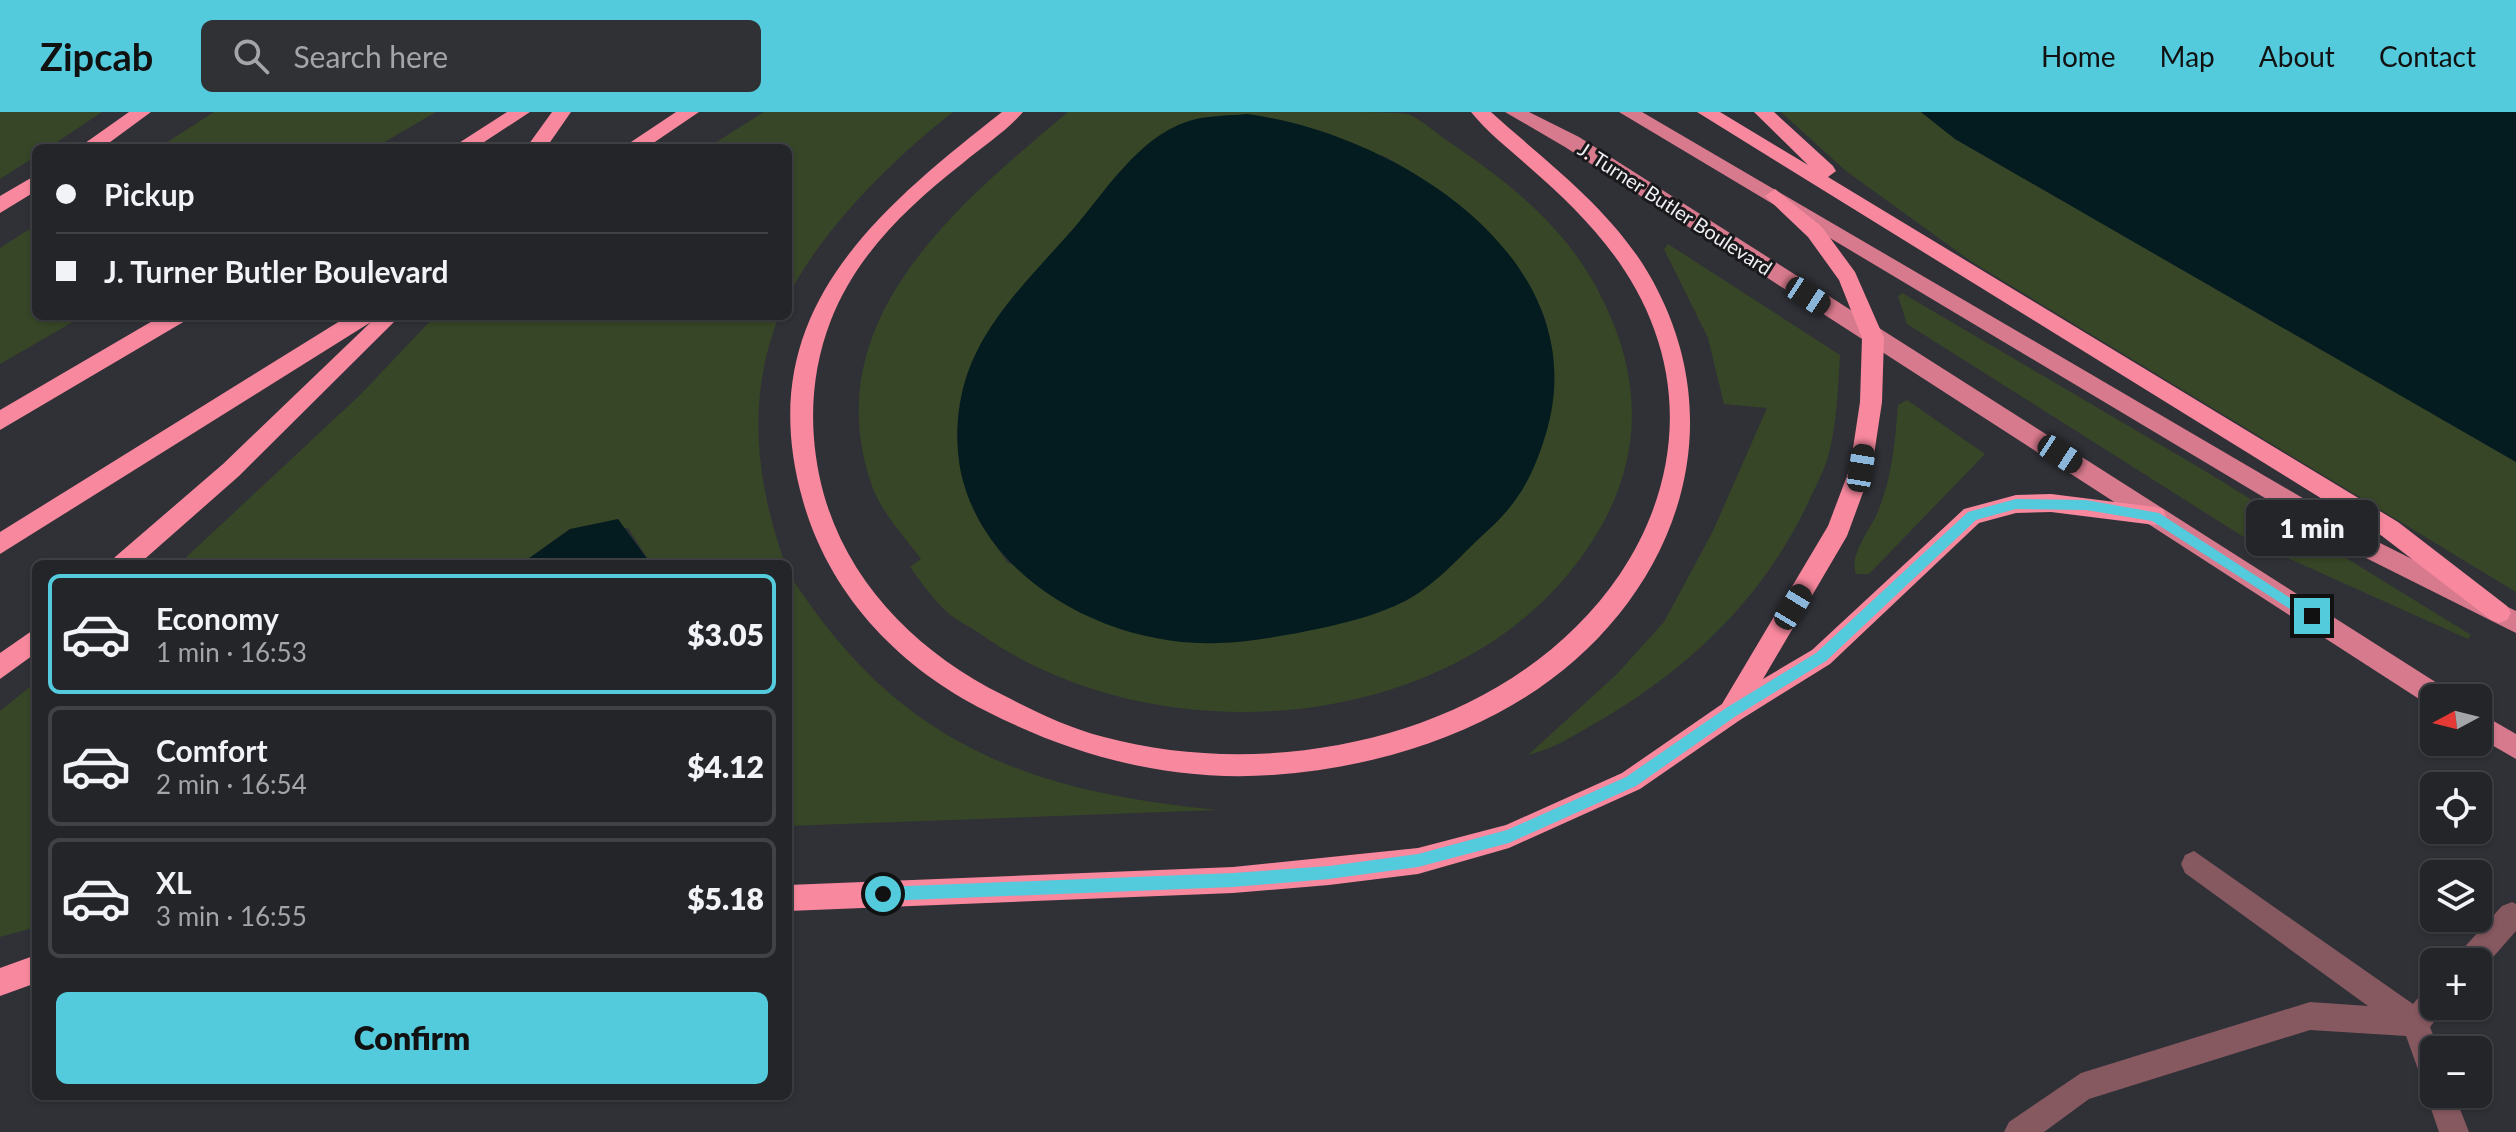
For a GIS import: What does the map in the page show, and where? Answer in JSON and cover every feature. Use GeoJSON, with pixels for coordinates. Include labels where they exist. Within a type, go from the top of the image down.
{"type":"FeatureCollection","features":[{"type":"Feature","properties":{"kind":"highway"},"geometry":{"type":"LineString","coordinates":[[94,144],[142,112]]}},
{"type":"Feature","properties":{"kind":"highway"},"geometry":{"type":"LineString","coordinates":[[468,144],[521,112]]}},
{"type":"Feature","properties":{"kind":"highway"},"geometry":{"type":"LineString","coordinates":[[539,144],[562,112]]}},
{"type":"Feature","properties":{"kind":"highway"},"geometry":{"type":"LineString","coordinates":[[638,144],[690,112]]}},
{"type":"Feature","properties":{"kind":"highway"},"geometry":{"type":"LineString","coordinates":[[1014,112],[898,209],[846,268],[813,336],[806,366],[800,396],[804,472],[830,548],[881,617],[945,677],[1026,720],[1120,753],[1222,765],[1322,760],[1420,736],[1507,697],[1585,639],[1636,574],[1670,508],[1682,446],[1679,370],[1659,315],[1634,267],[1592,215],[1480,112]]}},
{"type":"Feature","properties":{"kind":"highway"},"geometry":{"type":"LineString","coordinates":[[1706,112],[2390,529],[2507,618]]}},
{"type":"Feature","properties":{"kind":"highway"},"geometry":{"type":"LineString","coordinates":[[1763,112],[1811,159],[1890,222]]}},
{"type":"Feature","properties":{"kind":"highway"},"geometry":{"type":"LineString","coordinates":[[0,206],[32,185]]}},
{"type":"Feature","properties":{"kind":"highway"},"geometry":{"type":"LineString","coordinates":[[1731,712],[1839,529],[1861,468],[1871,402],[1873,338],[1848,277],[1815,232],[1775,196]]}},
{"type":"Feature","properties":{"kind":"highway"},"geometry":{"type":"LineString","coordinates":[[0,421],[171,320]]}},
{"type":"Feature","properties":{"kind":"highway"},"geometry":{"type":"LineString","coordinates":[[0,544],[358,320]]}},
{"type":"Feature","properties":{"kind":"highway"},"geometry":{"type":"LineString","coordinates":[[128,560],[231,470],[386,320]]}},
{"type":"Feature","properties":{"kind":"highway"},"geometry":{"type":"LineString","coordinates":[[792,898],[1233,880],[1418,861],[1509,836],[1631,781],[1731,712],[1821,657],[1972,516],[2016,504],[2051,503],[2155,516]]}},
{"type":"Feature","properties":{"kind":"highway"},"geometry":{"type":"LineString","coordinates":[[0,668],[32,641]]}},
{"type":"Feature","properties":{"kind":"highway"},"geometry":{"type":"LineString","coordinates":[[0,982],[32,970]]}},
{"type":"Feature","properties":{"kind":"main road","name":"J. Turner Butler Boulevard"},"geometry":{"type":"LineString","coordinates":[[1514,112],[1572,142],[1873,338],[2420,686]]}},
{"type":"Feature","properties":{"kind":"main road"},"geometry":{"type":"LineString","coordinates":[[1628,112],[2370,549],[2507,618]]}},
{"type":"Feature","properties":{"kind":"main road"},"geometry":{"type":"LineString","coordinates":[[2492,732],[2516,748]]}},
{"type":"Feature","properties":{"kind":"lane"},"geometry":{"type":"LineString","coordinates":[[2194,864],[2415,1023],[2420,1037]]}},
{"type":"Feature","properties":{"kind":"lane"},"geometry":{"type":"LineString","coordinates":[[2483,948],[2512,915],[2516,918]]}},
{"type":"Feature","properties":{"kind":"lane"},"geometry":{"type":"LineString","coordinates":[[2019,1132],[2081,1087],[2310,1016],[2415,1023]]}},
{"type":"Feature","properties":{"kind":"lane"},"geometry":{"type":"LineString","coordinates":[[2415,1023],[2420,1017]]}},
{"type":"Feature","properties":{"kind":"lane"},"geometry":{"type":"LineString","coordinates":[[2445,1108],[2454,1132]]}},
{"type":"Feature","properties":{"kind":"green space"},"geometry":{"type":"Polygon","coordinates":[[[0,112],[102,112],[54,144],[32,144],[32,159],[0,179],[0,112]]]}},
{"type":"Feature","properties":{"kind":"green space"},"geometry":{"type":"Polygon","coordinates":[[[214,112],[436,112],[381,144],[164,144],[214,112]]]}},
{"type":"Feature","properties":{"kind":"green space"},"geometry":{"type":"Polygon","coordinates":[[[764,112],[953,112],[908,150],[861,197],[819,247],[792,290],[792,144],[713,144],[764,112]]]}},
{"type":"Feature","properties":{"kind":"green space"},"geometry":{"type":"Polygon","coordinates":[[[1068,112],[1381,112],[1408,114],[1424,123],[1490,171],[1546,219],[1577,257],[1608,311],[1629,378],[1632,411],[1630,444],[1609,510],[1591,543],[1537,607],[1469,656],[1391,689],[1307,708],[1220,711],[1135,700],[1054,675],[955,618],[937,602],[910,567],[921,559],[886,513],[871,483],[859,424],[863,369],[880,318],[908,271],[943,227],[1068,112]],[[1382,155],[957,429],[970,501],[1008,563],[1293,634],[1351,621],[1406,601],[1441,575],[1469,547],[1546,322],[1534,295],[1500,247],[1456,205],[1382,155]]]}},
{"type":"Feature","properties":{"kind":"green space"},"geometry":{"type":"Polygon","coordinates":[[[1781,112],[1921,112],[1955,139],[2516,462],[2516,592],[1972,262],[1846,171],[1781,112]]]}},
{"type":"Feature","properties":{"kind":"green space"},"geometry":{"type":"Polygon","coordinates":[[[32,228],[32,320],[76,320],[0,364],[0,248],[32,228]]]}},
{"type":"Feature","properties":{"kind":"green space"},"geometry":{"type":"Polygon","coordinates":[[[1668,244],[1840,355],[1829,453],[1790,538],[1746,600],[1720,628],[1693,654],[1632,701],[1565,741],[1528,755],[1616,675],[1664,622],[1713,531],[1767,408],[1724,404],[1708,338],[1664,249],[1668,244]]]}},
{"type":"Feature","properties":{"kind":"green space"},"geometry":{"type":"Polygon","coordinates":[[[1902,293],[2205,471],[2471,635],[2468,639],[2250,541],[1907,324],[1898,296],[1902,293]]]}},
{"type":"Feature","properties":{"kind":"green space"},"geometry":{"type":"Polygon","coordinates":[[[431,320],[778,320],[762,378],[759,440],[767,502],[784,560],[648,560],[628,528],[570,529],[527,560],[183,560],[360,395],[431,320]]]}},
{"type":"Feature","properties":{"kind":"green space"},"geometry":{"type":"Polygon","coordinates":[[[1907,400],[1985,454],[1869,574],[1856,574],[1857,552],[1886,489],[1898,405],[1907,400]]]}},
{"type":"Feature","properties":{"kind":"green space"},"geometry":{"type":"Polygon","coordinates":[[[792,578],[830,631],[873,679],[920,717],[971,748],[1025,771],[1084,789],[1218,810],[792,826],[792,578]]]}},
{"type":"Feature","properties":{"kind":"green space"},"geometry":{"type":"Polygon","coordinates":[[[32,685],[32,928],[0,937],[0,711],[32,685]]]}},
{"type":"Feature","properties":{"kind":"water"},"geometry":{"type":"Polygon","coordinates":[[[1921,112],[2516,112],[2516,462],[1955,139],[1921,112]]]}},
{"type":"Feature","properties":{"kind":"water"},"geometry":{"type":"Polygon","coordinates":[[[1247,114],[1304,126],[1362,147],[1419,176],[1470,214],[1512,259],[1541,310],[1554,367],[1547,430],[1531,474],[1508,510],[1437,579],[1405,601],[1354,620],[1283,636],[1218,643],[1178,642],[1136,634],[1096,620],[1059,601],[1025,576],[996,546],[975,512],[961,473],[957,427],[961,396],[976,353],[996,319],[1138,153],[1153,140],[1186,122],[1247,114]]]}},
{"type":"Feature","properties":{"kind":"water"},"geometry":{"type":"Polygon","coordinates":[[[618,519],[648,560],[527,560],[570,529],[618,519]]]}},
{"type":"Feature","properties":{"kind":"route"},"geometry":{"type":"LineString","coordinates":[[883,894],[1233,880],[1329,872],[1418,861],[1509,836],[1631,781],[1731,712],[1821,657],[1972,516],[2016,504],[2086,505],[2155,516],[2312,616]]}}]}
